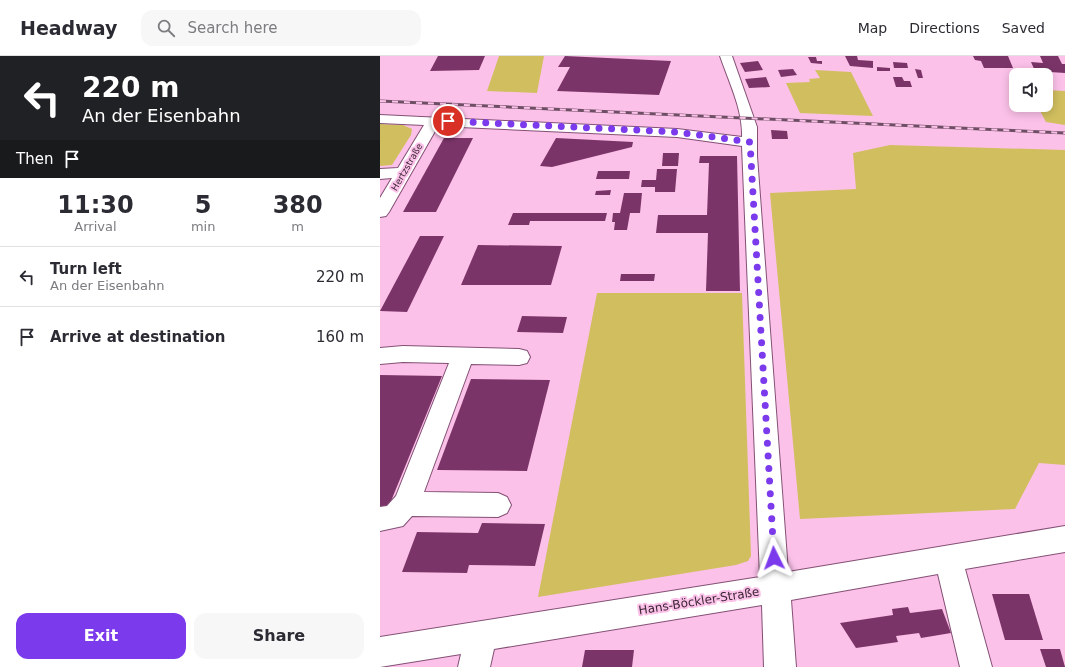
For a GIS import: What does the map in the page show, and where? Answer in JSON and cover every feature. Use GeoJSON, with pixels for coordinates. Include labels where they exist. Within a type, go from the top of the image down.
{"type":"FeatureCollection","features":[{"type":"Feature","properties":{"kind":"street"},"geometry":{"type":"LineString","coordinates":[[726,56],[748,114],[750,127],[780,667]]}},
{"type":"Feature","properties":{"kind":"street"},"geometry":{"type":"LineString","coordinates":[[380,119],[677,132],[750,142]]}},
{"type":"Feature","properties":{"kind":"street","name":"Hertzstraße"},"geometry":{"type":"LineString","coordinates":[[380,212],[434,121]]}},
{"type":"Feature","properties":{"kind":"street"},"geometry":{"type":"LineString","coordinates":[[380,174],[404,172]]}},
{"type":"Feature","properties":{"kind":"street"},"geometry":{"type":"LineString","coordinates":[[380,356],[403,354],[519,357]]}},
{"type":"Feature","properties":{"kind":"street"},"geometry":{"type":"LineString","coordinates":[[380,519],[394,517],[406,504],[463,356]]}},
{"type":"Feature","properties":{"kind":"street"},"geometry":{"type":"LineString","coordinates":[[406,504],[498,505]]}},
{"type":"Feature","properties":{"kind":"street","name":"Hans-Böckler-Straße"},"geometry":{"type":"LineString","coordinates":[[380,652],[776,589],[948,558],[1065,539]]}},
{"type":"Feature","properties":{"kind":"street"},"geometry":{"type":"LineString","coordinates":[[948,558],[976,667]]}},
{"type":"Feature","properties":{"kind":"street"},"geometry":{"type":"LineString","coordinates":[[474,667],[481,637]]}},
{"type":"Feature","properties":{"kind":"shaded area"},"geometry":{"type":"Polygon","coordinates":[[[499,56],[544,56],[537,93],[487,91],[499,56]]]}},
{"type":"Feature","properties":{"kind":"shaded area"},"geometry":{"type":"Polygon","coordinates":[[[815,70],[851,72],[873,116],[800,113],[786,83],[810,82],[809,79],[820,78],[815,70]]]}},
{"type":"Feature","properties":{"kind":"shaded area"},"geometry":{"type":"Polygon","coordinates":[[[1053,90],[1065,91],[1065,125],[1046,122],[1041,112],[1053,112],[1053,90]]]}},
{"type":"Feature","properties":{"kind":"shaded area"},"geometry":{"type":"Polygon","coordinates":[[[380,124],[403,125],[412,129],[411,135],[392,165],[380,166],[380,124]]]}},
{"type":"Feature","properties":{"kind":"shaded area"},"geometry":{"type":"Polygon","coordinates":[[[890,145],[1065,150],[1065,465],[1039,463],[1015,509],[800,519],[770,193],[856,189],[853,153],[890,145]]]}},
{"type":"Feature","properties":{"kind":"shaded area"},"geometry":{"type":"Polygon","coordinates":[[[597,293],[742,293],[751,556],[748,561],[736,565],[538,597],[597,293]]]}},
{"type":"Feature","properties":{"kind":"building"},"geometry":{"type":"Polygon","coordinates":[[[438,56],[485,56],[479,70],[430,71],[438,56]]]}},
{"type":"Feature","properties":{"kind":"building"},"geometry":{"type":"Polygon","coordinates":[[[565,56],[671,61],[659,95],[557,91],[570,67],[558,67],[565,56]]]}},
{"type":"Feature","properties":{"kind":"building"},"geometry":{"type":"Polygon","coordinates":[[[845,56],[857,56],[858,60],[873,61],[873,68],[850,66],[845,56]]]}},
{"type":"Feature","properties":{"kind":"building"},"geometry":{"type":"Polygon","coordinates":[[[973,56],[1008,56],[1013,68],[984,68],[981,61],[975,60],[973,56]]]}},
{"type":"Feature","properties":{"kind":"building"},"geometry":{"type":"Polygon","coordinates":[[[1040,56],[1058,56],[1062,64],[1065,64],[1065,73],[1053,72],[1053,68],[1034,68],[1031,62],[1043,63],[1040,56]]]}},
{"type":"Feature","properties":{"kind":"building"},"geometry":{"type":"Polygon","coordinates":[[[808,57],[816,57],[817,61],[822,61],[822,64],[811,63],[808,57]]]}},
{"type":"Feature","properties":{"kind":"building"},"geometry":{"type":"Polygon","coordinates":[[[758,61],[763,70],[745,72],[740,63],[758,61]]]}},
{"type":"Feature","properties":{"kind":"building"},"geometry":{"type":"Polygon","coordinates":[[[893,62],[907,63],[908,68],[894,68],[893,62]]]}},
{"type":"Feature","properties":{"kind":"building"},"geometry":{"type":"Polygon","coordinates":[[[877,67],[890,68],[890,71],[877,71],[877,67]]]}},
{"type":"Feature","properties":{"kind":"building"},"geometry":{"type":"Polygon","coordinates":[[[793,69],[797,75],[781,77],[778,70],[793,69]]]}},
{"type":"Feature","properties":{"kind":"building"},"geometry":{"type":"Polygon","coordinates":[[[915,69],[921,70],[923,78],[918,78],[915,69]]]}},
{"type":"Feature","properties":{"kind":"building"},"geometry":{"type":"Polygon","coordinates":[[[766,77],[770,87],[749,88],[745,79],[766,77]]]}},
{"type":"Feature","properties":{"kind":"building"},"geometry":{"type":"Polygon","coordinates":[[[893,77],[902,77],[904,81],[910,81],[912,87],[896,87],[893,77]]]}},
{"type":"Feature","properties":{"kind":"building"},"geometry":{"type":"Polygon","coordinates":[[[771,130],[787,131],[788,139],[772,139],[771,130]]]}},
{"type":"Feature","properties":{"kind":"building"},"geometry":{"type":"Polygon","coordinates":[[[444,138],[473,138],[436,212],[403,212],[444,138]]]}},
{"type":"Feature","properties":{"kind":"building"},"geometry":{"type":"Polygon","coordinates":[[[556,138],[633,142],[632,147],[552,167],[540,166],[556,138]]]}},
{"type":"Feature","properties":{"kind":"building"},"geometry":{"type":"Polygon","coordinates":[[[663,153],[679,153],[678,166],[662,166],[663,153]]]}},
{"type":"Feature","properties":{"kind":"building"},"geometry":{"type":"Polygon","coordinates":[[[700,156],[737,156],[740,291],[706,291],[708,233],[656,233],[658,215],[707,215],[709,163],[699,163],[700,156]]]}},
{"type":"Feature","properties":{"kind":"building"},"geometry":{"type":"Polygon","coordinates":[[[657,169],[677,169],[675,192],[655,192],[655,187],[641,187],[642,180],[656,180],[657,169]]]}},
{"type":"Feature","properties":{"kind":"building"},"geometry":{"type":"Polygon","coordinates":[[[598,171],[630,171],[629,179],[596,179],[598,171]]]}},
{"type":"Feature","properties":{"kind":"building"},"geometry":{"type":"Polygon","coordinates":[[[611,190],[610,195],[595,195],[596,191],[611,190]]]}},
{"type":"Feature","properties":{"kind":"building"},"geometry":{"type":"Polygon","coordinates":[[[624,193],[642,193],[640,213],[630,213],[627,230],[614,230],[615,222],[612,222],[613,213],[620,213],[624,193]]]}},
{"type":"Feature","properties":{"kind":"building"},"geometry":{"type":"Polygon","coordinates":[[[513,213],[607,213],[605,221],[530,221],[529,225],[508,225],[513,213]]]}},
{"type":"Feature","properties":{"kind":"building"},"geometry":{"type":"Polygon","coordinates":[[[420,236],[444,236],[407,312],[380,311],[420,236]]]}},
{"type":"Feature","properties":{"kind":"building"},"geometry":{"type":"Polygon","coordinates":[[[478,245],[562,246],[551,285],[461,285],[478,245]]]}},
{"type":"Feature","properties":{"kind":"building"},"geometry":{"type":"Polygon","coordinates":[[[621,274],[655,274],[654,281],[620,281],[621,274]]]}},
{"type":"Feature","properties":{"kind":"building"},"geometry":{"type":"Polygon","coordinates":[[[522,316],[567,317],[563,333],[517,332],[522,316]]]}},
{"type":"Feature","properties":{"kind":"building"},"geometry":{"type":"Polygon","coordinates":[[[380,375],[442,376],[389,506],[380,506],[380,375]]]}},
{"type":"Feature","properties":{"kind":"building"},"geometry":{"type":"Polygon","coordinates":[[[471,379],[550,380],[527,471],[437,470],[471,379]]]}},
{"type":"Feature","properties":{"kind":"building"},"geometry":{"type":"Polygon","coordinates":[[[482,523],[545,524],[535,566],[469,565],[467,573],[402,572],[417,532],[478,533],[482,523]]]}},
{"type":"Feature","properties":{"kind":"building"},"geometry":{"type":"Polygon","coordinates":[[[992,594],[1029,594],[1043,640],[1005,640],[992,594]]]}},
{"type":"Feature","properties":{"kind":"building"},"geometry":{"type":"Polygon","coordinates":[[[908,607],[910,613],[942,609],[951,633],[921,638],[919,633],[896,636],[898,642],[856,648],[840,623],[893,615],[892,609],[908,607]]]}},
{"type":"Feature","properties":{"kind":"building"},"geometry":{"type":"Polygon","coordinates":[[[1040,649],[1060,649],[1065,667],[1046,667],[1040,649]]]}},
{"type":"Feature","properties":{"kind":"building"},"geometry":{"type":"Polygon","coordinates":[[[585,650],[634,650],[632,667],[582,667],[585,650]]]}},
{"type":"Feature","properties":{"kind":"railway"},"geometry":{"type":"LineString","coordinates":[[380,101],[1065,133]]}},
{"type":"Feature","properties":{"kind":"route"},"geometry":{"type":"LineString","coordinates":[[448,121],[677,132],[741,142],[750,142],[749,156],[774,558]]}}]}
